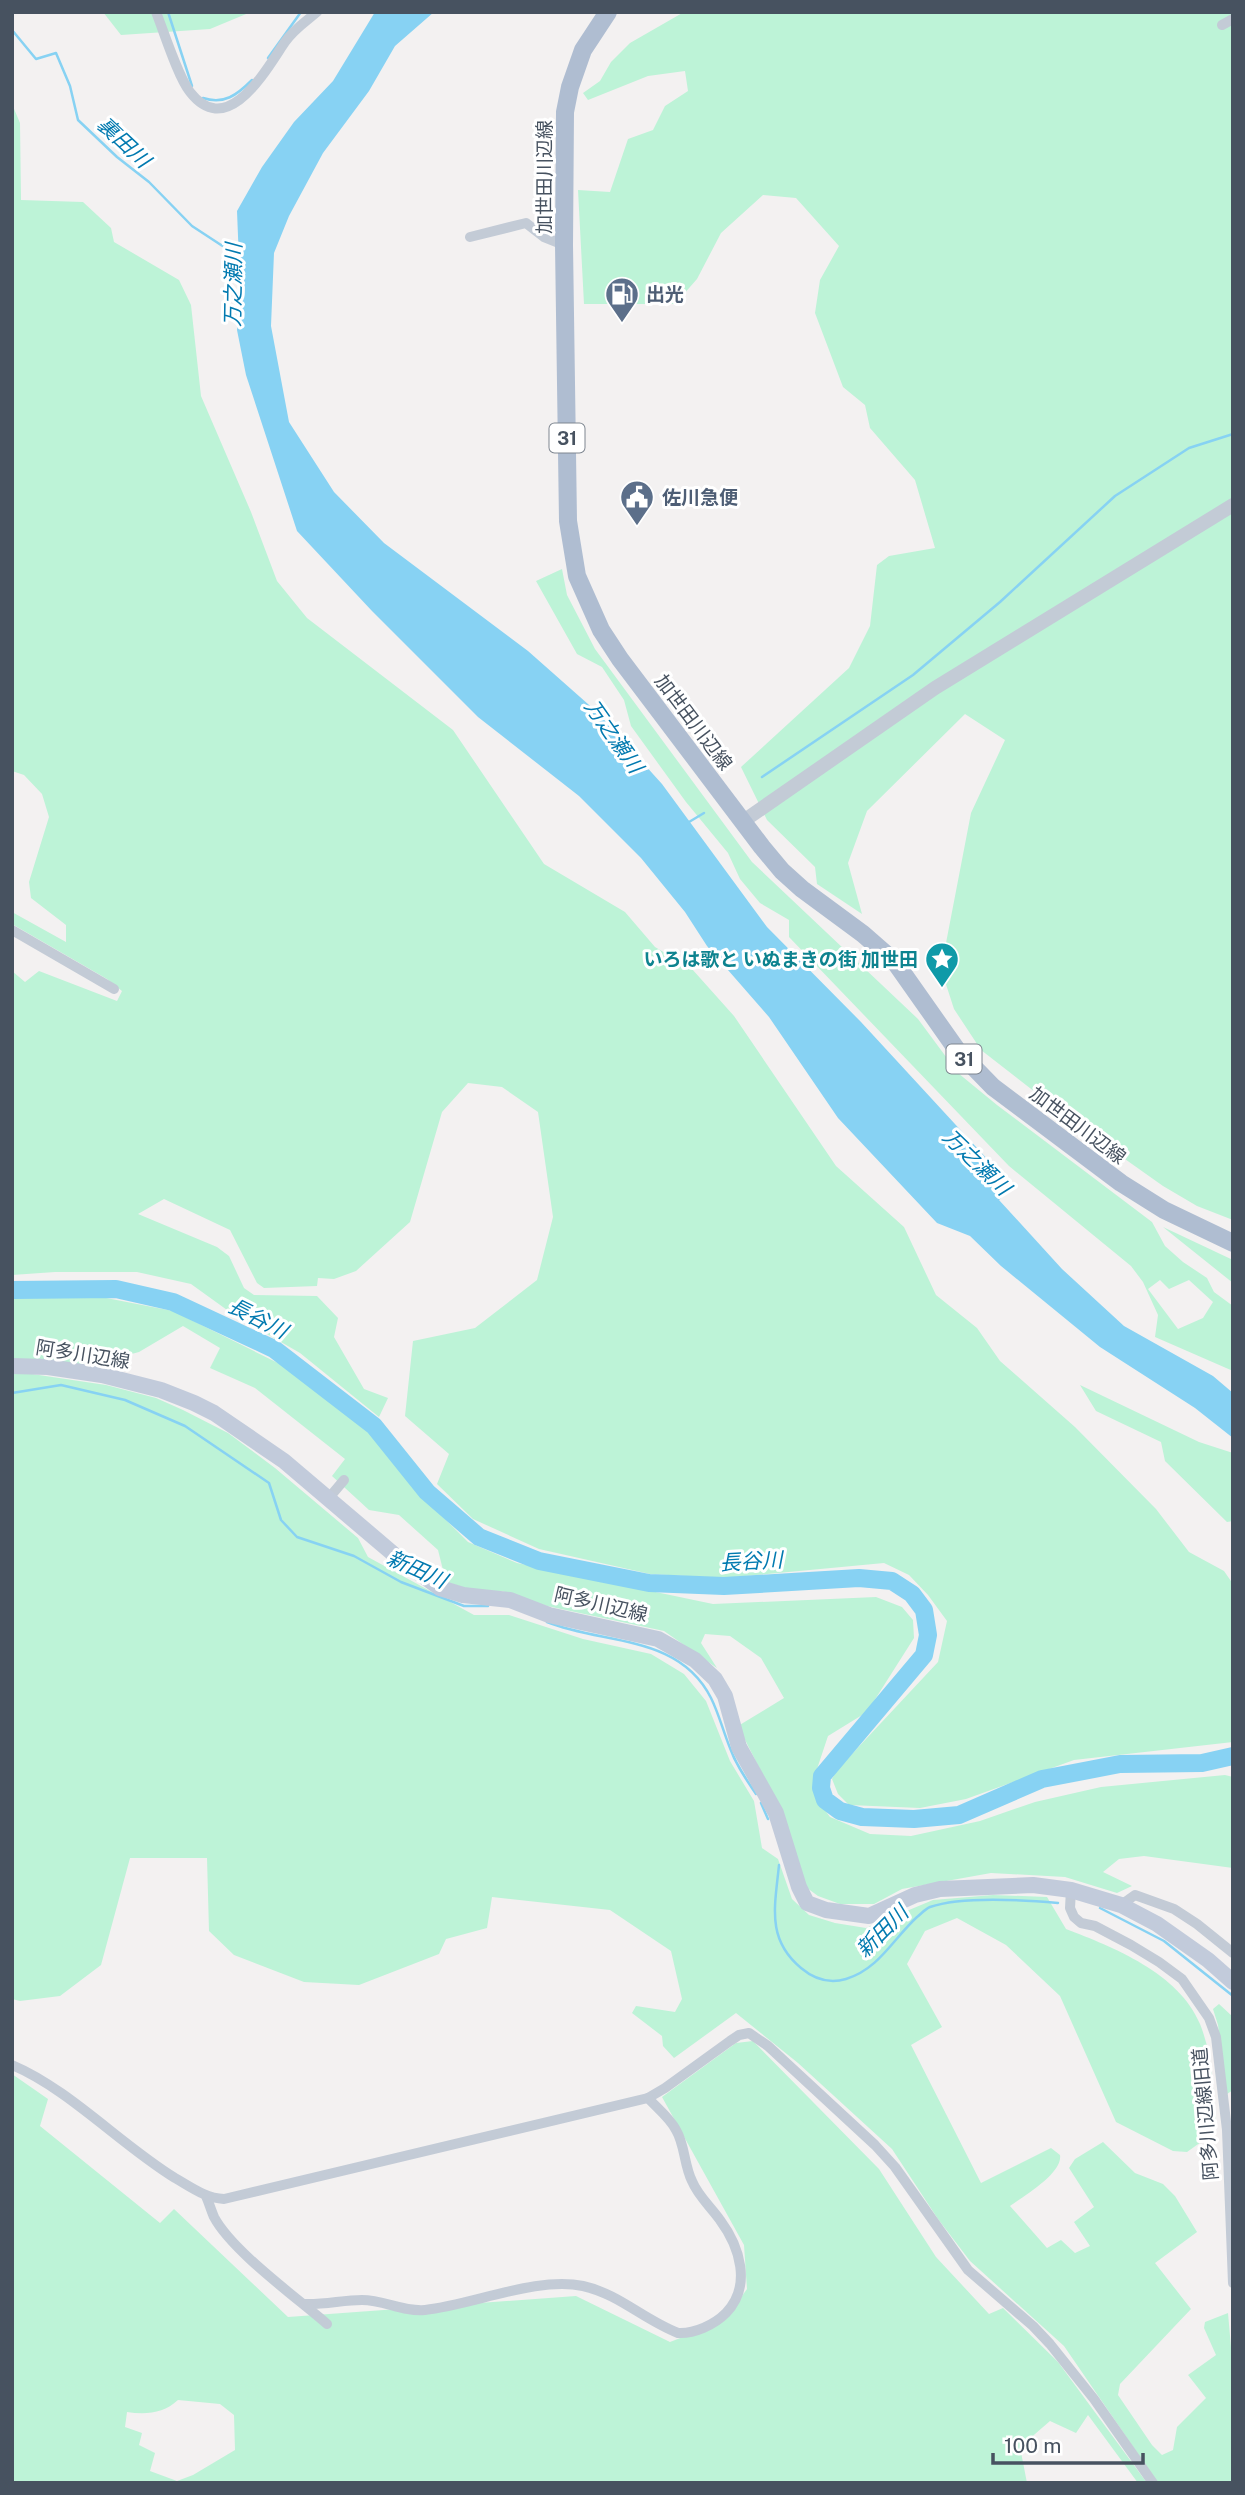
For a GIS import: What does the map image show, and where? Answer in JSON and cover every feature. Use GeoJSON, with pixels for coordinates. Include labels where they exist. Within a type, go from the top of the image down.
{"type":"FeatureCollection","features":[{"type":"Feature","properties":{"kind":"main road","name":"加世田川辺線"},"geometry":{"type":"LineString","coordinates":[[608,12],[583,50],[565,111],[568,521],[577,576],[601,630],[741,822],[782,871],[895,962],[957,1050],[993,1087],[1121,1183],[1164,1210],[1233,1243]]}},
{"type":"Feature","properties":{"kind":"main road","name":"阿多川辺線"},"geometry":{"type":"LineString","coordinates":[[12,1366],[48,1367],[102,1374],[177,1395],[214,1413],[278,1457],[397,1557],[440,1588],[463,1595],[510,1600],[549,1615],[658,1639],[706,1669],[725,1696],[739,1747],[776,1813],[799,1887],[807,1903],[826,1910],[869,1916],[915,1895],[940,1889],[1033,1885],[1074,1891]]}},
{"type":"Feature","properties":{"kind":"main road"},"geometry":{"type":"LineString","coordinates":[[1074,1891],[1121,1906],[1181,1940],[1233,1982]]}},
{"type":"Feature","properties":{"kind":"street"},"geometry":{"type":"LineString","coordinates":[[156,12],[188,90],[198,101],[211,108],[227,106],[248,94],[264,77],[294,31],[317,12]]}},
{"type":"Feature","properties":{"kind":"street"},"geometry":{"type":"LineString","coordinates":[[1222,25],[1233,19]]}},
{"type":"Feature","properties":{"kind":"street"},"geometry":{"type":"LineString","coordinates":[[470,237],[526,223],[544,237],[564,245]]}},
{"type":"Feature","properties":{"kind":"street"},"geometry":{"type":"LineString","coordinates":[[741,822],[936,688],[1233,505]]}},
{"type":"Feature","properties":{"kind":"street"},"geometry":{"type":"LineString","coordinates":[[12,930],[114,989]]}},
{"type":"Feature","properties":{"kind":"street"},"geometry":{"type":"LineString","coordinates":[[328,1499],[344,1480]]}},
{"type":"Feature","properties":{"kind":"street","name":"阿多川辺線旧道"},"geometry":{"type":"LineString","coordinates":[[1074,1891],[1070,1908],[1074,1917],[1081,1923],[1095,1926],[1131,1945],[1182,1979],[1209,2018],[1216,2037],[1227,2130],[1233,2283]]}},
{"type":"Feature","properties":{"kind":"street"},"geometry":{"type":"LineString","coordinates":[[1121,1906],[1135,1895],[1174,1909],[1233,1953]]}},
{"type":"Feature","properties":{"kind":"street"},"geometry":{"type":"LineString","coordinates":[[12,2065],[47,2084],[158,2167],[206,2196],[223,2199],[648,2098],[739,2035],[749,2034],[768,2046],[875,2145],[895,2167],[968,2270],[1050,2344],[1087,2390],[1153,2483]]}},
{"type":"Feature","properties":{"kind":"street"},"geometry":{"type":"LineString","coordinates":[[304,2304],[327,2305],[363,2300],[405,2310],[424,2310],[460,2305],[542,2285],[563,2284],[600,2291],[678,2333],[688,2334],[723,2317],[738,2297],[741,2287],[737,2249],[721,2220],[692,2183],[678,2132],[648,2098]]}},
{"type":"Feature","properties":{"kind":"street"},"geometry":{"type":"LineString","coordinates":[[206,2196],[224,2231],[243,2251],[327,2323]]}},
{"type":"Feature","properties":{"kind":"green space"},"geometry":{"type":"Polygon","coordinates":[[[103,12],[251,12],[210,29],[121,35],[103,12]]]}},
{"type":"Feature","properties":{"kind":"green space"},"geometry":{"type":"Polygon","coordinates":[[[684,12],[1233,12],[1233,1220],[1197,1206],[1163,1186],[1084,1130],[981,1050],[954,1009],[941,969],[971,813],[1005,740],[965,714],[867,811],[848,863],[862,914],[817,884],[815,867],[767,820],[741,767],[849,668],[870,626],[877,565],[889,556],[935,548],[915,480],[870,428],[865,405],[843,387],[815,313],[820,280],[839,246],[796,198],[763,195],[721,233],[697,279],[675,304],[584,304],[578,190],[610,192],[628,139],[653,130],[665,106],[688,91],[685,71],[648,76],[588,100],[583,93],[600,81],[611,62],[630,43],[684,12]]]}},
{"type":"Feature","properties":{"kind":"green space"},"geometry":{"type":"Polygon","coordinates":[[[12,104],[20,123],[21,200],[83,202],[111,228],[114,242],[179,280],[191,305],[201,396],[251,512],[277,581],[307,618],[453,730],[544,864],[625,912],[655,947],[692,969],[734,1016],[836,1166],[904,1227],[936,1295],[977,1328],[1000,1361],[1075,1427],[1156,1509],[1189,1552],[1224,1571],[1233,1584],[1233,1742],[1074,1760],[966,1799],[920,1808],[849,1805],[838,1794],[832,1779],[837,1770],[938,1662],[947,1621],[909,1575],[884,1563],[724,1578],[650,1574],[539,1549],[473,1519],[437,1484],[449,1454],[405,1416],[413,1341],[475,1328],[537,1280],[553,1217],[538,1112],[502,1087],[468,1083],[442,1112],[410,1222],[356,1271],[334,1279],[318,1278],[317,1286],[264,1288],[257,1283],[230,1230],[164,1199],[138,1214],[217,1247],[229,1256],[244,1288],[254,1295],[317,1296],[338,1318],[334,1337],[364,1389],[388,1398],[379,1417],[300,1353],[234,1315],[191,1284],[137,1272],[12,1275],[12,971],[25,982],[39,971],[117,1001],[122,991],[107,979],[12,924],[12,912],[66,942],[66,925],[31,898],[29,882],[49,817],[42,794],[24,775],[12,771],[12,104]]]}},
{"type":"Feature","properties":{"kind":"green space"},"geometry":{"type":"Polygon","coordinates":[[[562,569],[567,595],[595,649],[752,862],[918,1019],[958,1073],[1152,1222],[1165,1246],[1207,1278],[1214,1292],[1233,1306],[1233,1371],[1155,1337],[1158,1315],[1143,1282],[1131,1266],[1009,1166],[789,937],[789,920],[760,903],[740,879],[728,853],[686,802],[631,726],[624,700],[602,667],[577,654],[536,581],[562,569]],[[1160,1280],[1148,1289],[1178,1329],[1203,1318],[1213,1302],[1189,1280],[1169,1289],[1160,1280]]]}},
{"type":"Feature","properties":{"kind":"green space"},"geometry":{"type":"Polygon","coordinates":[[[1163,1227],[1233,1260],[1233,1283],[1163,1227]]]}},
{"type":"Feature","properties":{"kind":"green space"},"geometry":{"type":"Polygon","coordinates":[[[96,1296],[173,1311],[282,1365],[365,1426],[421,1495],[468,1542],[517,1563],[713,1604],[876,1597],[902,1607],[913,1620],[914,1638],[867,1712],[828,1736],[813,1781],[816,1798],[830,1817],[870,1834],[911,1836],[980,1821],[1035,1802],[1101,1787],[1225,1775],[1233,1777],[1233,1868],[1144,1856],[1119,1859],[1103,1872],[1132,1886],[1117,1893],[1065,1877],[991,1873],[902,1889],[874,1904],[840,1904],[818,1896],[803,1885],[778,1805],[738,1726],[784,1698],[761,1658],[730,1636],[705,1634],[701,1643],[717,1668],[664,1631],[547,1606],[502,1591],[479,1592],[446,1582],[438,1550],[399,1515],[369,1510],[332,1476],[345,1459],[255,1388],[210,1368],[220,1348],[183,1326],[139,1352],[90,1365],[12,1359],[12,1297],[96,1296]]]}},
{"type":"Feature","properties":{"kind":"green space"},"geometry":{"type":"Polygon","coordinates":[[[12,1371],[106,1385],[156,1398],[183,1410],[228,1433],[275,1468],[358,1538],[368,1557],[474,1615],[509,1615],[583,1639],[651,1654],[684,1674],[706,1701],[730,1761],[754,1801],[762,1848],[778,1859],[792,1899],[809,1915],[866,1928],[933,1900],[993,1895],[1047,1897],[1066,1929],[1143,1964],[1177,1990],[1200,2024],[1208,2049],[1216,2126],[1187,2152],[1173,2151],[1116,2122],[1060,1996],[1006,1945],[957,1918],[925,1931],[907,1964],[942,2027],[911,2045],[981,2183],[1051,2148],[1060,2155],[1059,2162],[1049,2176],[1010,2206],[1047,2248],[1061,2240],[1075,2253],[1090,2246],[1074,2222],[1094,2207],[1069,2168],[1075,2159],[1103,2142],[1135,2173],[1163,2184],[1175,2196],[1197,2232],[1155,2263],[1191,2309],[1120,2384],[1118,2395],[1152,2445],[1162,2455],[1173,2450],[1177,2427],[1206,2398],[1188,2375],[1216,2355],[1204,2328],[1205,2322],[1228,2313],[1233,2370],[1233,2483],[1158,2483],[1064,2346],[970,2261],[938,2219],[892,2149],[798,2063],[736,2013],[674,2058],[663,2046],[662,2036],[632,2013],[636,2006],[675,2012],[682,1999],[671,1951],[610,1910],[492,1897],[487,1928],[446,1939],[439,1954],[359,1985],[304,1982],[234,1955],[209,1931],[207,1858],[130,1858],[101,1965],[60,1996],[20,2001],[12,1999],[12,1371]]]}},
{"type":"Feature","properties":{"kind":"green space"},"geometry":{"type":"Polygon","coordinates":[[[1080,1385],[1199,1442],[1233,1453],[1233,1521],[1227,1522],[1165,1461],[1161,1442],[1096,1411],[1080,1385]]]}},
{"type":"Feature","properties":{"kind":"green space"},"geometry":{"type":"Polygon","coordinates":[[[1219,2004],[1233,2017],[1233,2090],[1227,2094],[1218,2025],[1213,2009],[1219,2004]]]}},
{"type":"Feature","properties":{"kind":"green space"},"geometry":{"type":"Polygon","coordinates":[[[753,2041],[879,2169],[936,2257],[989,2314],[1003,2308],[1058,2362],[1147,2483],[1138,2483],[1088,2415],[1076,2433],[1050,2421],[1020,2447],[1027,2483],[12,2483],[12,2074],[48,2099],[40,2126],[160,2223],[174,2209],[288,2317],[576,2296],[670,2342],[724,2321],[747,2289],[744,2245],[662,2097],[736,2043],[753,2041]],[[178,2400],[155,2412],[127,2412],[125,2427],[142,2433],[139,2445],[155,2453],[150,2471],[177,2481],[193,2475],[235,2450],[234,2415],[220,2404],[178,2400]]]}},
{"type":"Feature","properties":{"kind":"water","name":"万之瀬川"},"geometry":{"type":"Polygon","coordinates":[[[375,12],[434,12],[395,46],[369,91],[323,153],[289,216],[274,253],[271,326],[289,422],[334,492],[384,543],[528,651],[597,712],[662,784],[767,927],[861,1022],[1013,1187],[999,1200],[1062,1269],[1124,1326],[1213,1376],[1233,1393],[1233,1438],[1195,1408],[1100,1347],[1001,1266],[970,1236],[937,1223],[838,1118],[769,1017],[707,946],[685,912],[641,858],[579,796],[478,717],[297,531],[246,375],[237,330],[240,286],[237,211],[262,167],[294,122],[333,81],[375,12]]]}},
{"type":"Feature","properties":{"kind":"waterway"},"geometry":{"type":"LineString","coordinates":[[168,12],[192,86]]}},
{"type":"Feature","properties":{"kind":"waterway"},"geometry":{"type":"LineString","coordinates":[[268,58],[301,12]]}},
{"type":"Feature","properties":{"kind":"waterway","name":"裏田川"},"geometry":{"type":"LineString","coordinates":[[12,30],[36,59],[56,53],[70,86],[78,120],[117,157],[149,182],[192,226],[239,253]]}},
{"type":"Feature","properties":{"kind":"waterway"},"geometry":{"type":"LineString","coordinates":[[203,98],[217,100],[230,97],[252,80]]}},
{"type":"Feature","properties":{"kind":"waterway"},"geometry":{"type":"LineString","coordinates":[[762,777],[913,675],[1000,602],[1115,496],[1189,448],[1233,434]]}},
{"type":"Feature","properties":{"kind":"waterway"},"geometry":{"type":"LineString","coordinates":[[689,822],[704,813]]}},
{"type":"Feature","properties":{"kind":"waterway","name":"長谷川"},"geometry":{"type":"LineString","coordinates":[[12,1290],[116,1289],[173,1302],[274,1349],[374,1426],[427,1492],[479,1537],[539,1561],[649,1583],[724,1586],[859,1578],[892,1581],[912,1594],[924,1610],[928,1635],[924,1655],[822,1776],[821,1788],[825,1800],[840,1811],[862,1817],[914,1819],[959,1815],[1042,1779],[1120,1764],[1202,1763],[1233,1756]]}},
{"type":"Feature","properties":{"kind":"waterway","name":"新田川"},"geometry":{"type":"LineString","coordinates":[[12,1393],[61,1385],[125,1400],[185,1426],[269,1483],[281,1520],[297,1537],[354,1556],[401,1582],[464,1606],[488,1606]]}},
{"type":"Feature","properties":{"kind":"waterway","name":"新田川"},"geometry":{"type":"LineString","coordinates":[[547,1622],[638,1645],[680,1662],[697,1677],[711,1698],[735,1760],[756,1794]]}},
{"type":"Feature","properties":{"kind":"waterway","name":"新田川"},"geometry":{"type":"LineString","coordinates":[[761,1803],[768,1819]]}},
{"type":"Feature","properties":{"kind":"waterway","name":"新田川"},"geometry":{"type":"LineString","coordinates":[[779,1865],[775,1921],[782,1945],[801,1968],[816,1978],[828,1981],[846,1979],[868,1968],[930,1907],[976,1900],[1058,1903]]}},
{"type":"Feature","properties":{"kind":"waterway","name":"新田川"},"geometry":{"type":"LineString","coordinates":[[1100,1908],[1164,1941],[1233,1996]]}},
{"type":"Feature","properties":{"kind":"place","name":"出光"},"geometry":{"type":"Point","coordinates":[622,324]}},
{"type":"Feature","properties":{"kind":"place","name":"佐川急便"},"geometry":{"type":"Point","coordinates":[637,527]}},
{"type":"Feature","properties":{"kind":"place","name":"いろは歌と いぬまきの街 加世田"},"geometry":{"type":"Point","coordinates":[942,989]}}]}
